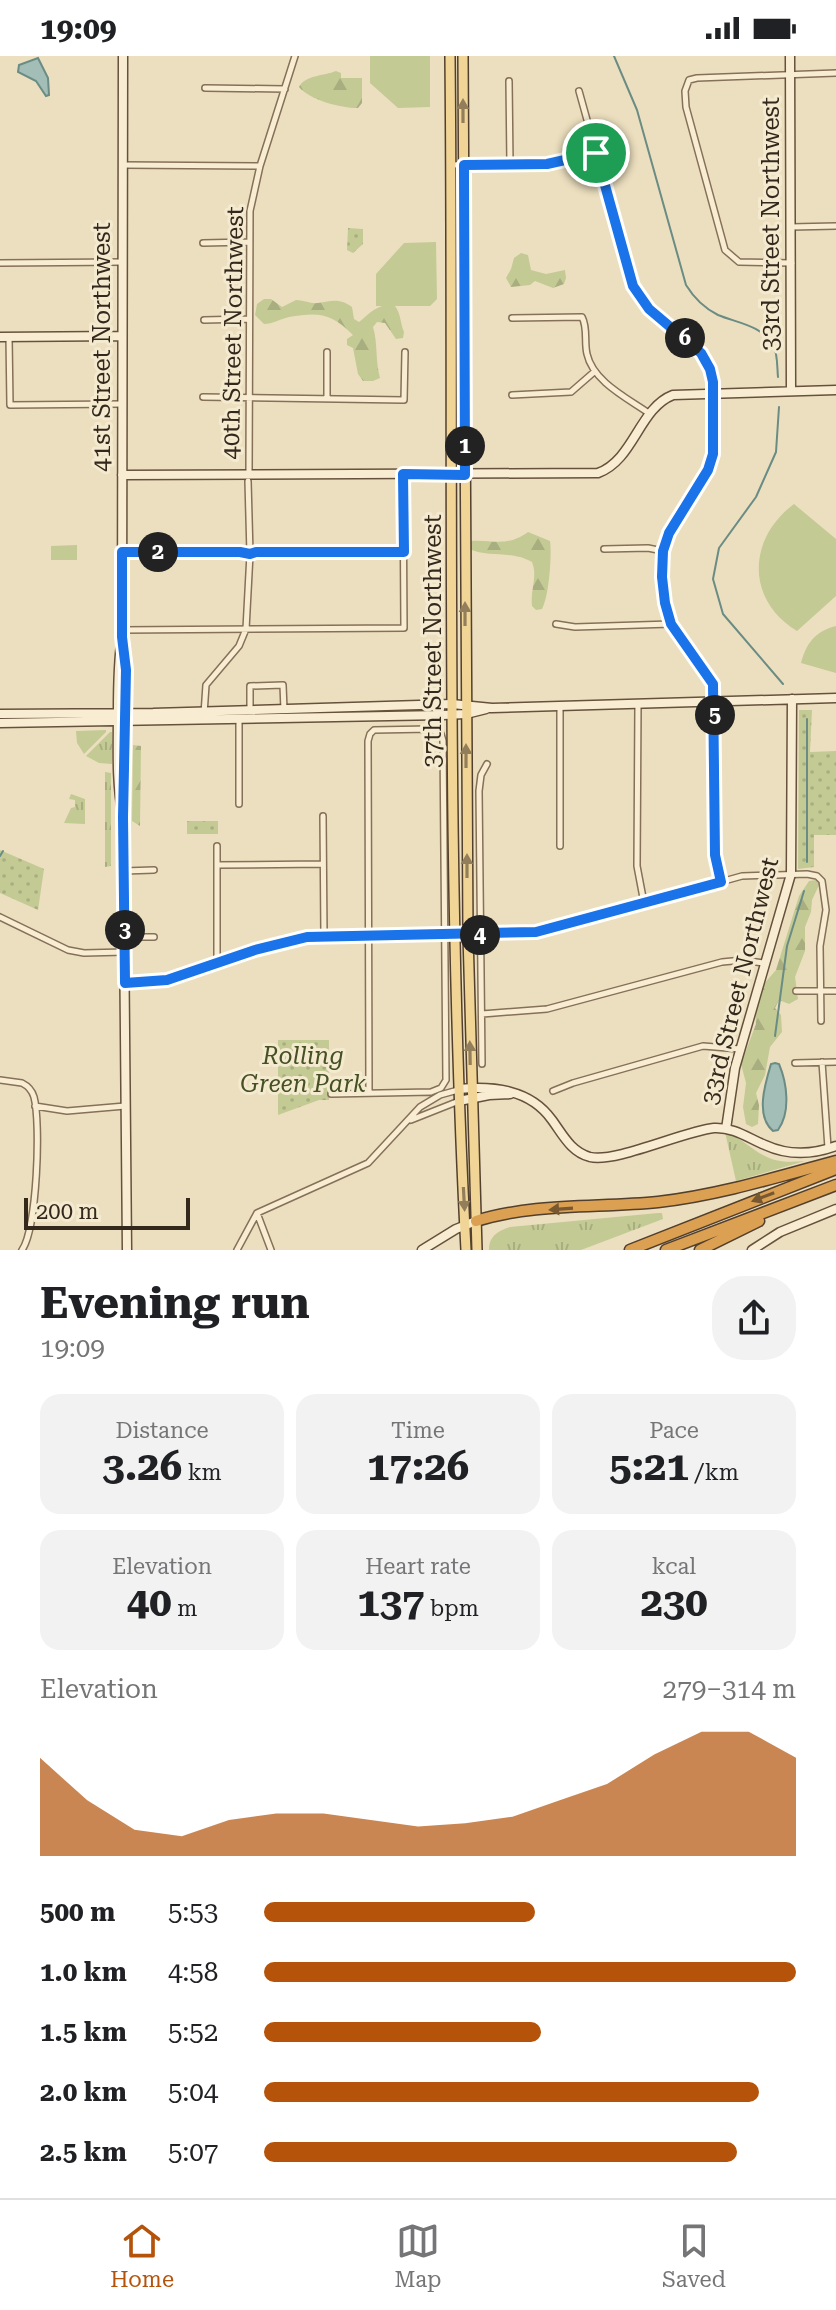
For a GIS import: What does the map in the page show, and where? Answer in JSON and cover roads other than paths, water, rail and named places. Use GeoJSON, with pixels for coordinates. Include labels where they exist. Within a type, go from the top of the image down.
{"type":"FeatureCollection","features":[{"type":"Feature","properties":{"kind":"highway"},"geometry":{"type":"LineString","coordinates":[[470,1223],[515,1213],[693,1198],[836,1161]]}},
{"type":"Feature","properties":{"kind":"highway"},"geometry":{"type":"LineString","coordinates":[[630,1250],[836,1169]]}},
{"type":"Feature","properties":{"kind":"highway"},"geometry":{"type":"LineString","coordinates":[[666,1250],[836,1187]]}},
{"type":"Feature","properties":{"kind":"highway"},"geometry":{"type":"LineString","coordinates":[[700,1250],[836,1187]]}},
{"type":"Feature","properties":{"kind":"main road","name":"41st Street Northwest"},"geometry":{"type":"LineString","coordinates":[[123,56],[122,634],[119,662],[122,717],[119,789],[124,871],[127,1250]]}},
{"type":"Feature","properties":{"kind":"main road","name":"37th Street Northwest"},"geometry":{"type":"LineString","coordinates":[[450,56],[453,474],[450,935],[459,1101],[470,1223],[477,1250]]}},
{"type":"Feature","properties":{"kind":"main road","name":"37th Street Northwest"},"geometry":{"type":"LineString","coordinates":[[463,56],[471,1093],[470,1223],[466,1250]]}},
{"type":"Feature","properties":{"kind":"main road","name":"33rd Street Northwest"},"geometry":{"type":"LineString","coordinates":[[790,56],[791,391]]}},
{"type":"Feature","properties":{"kind":"main road"},"geometry":{"type":"LineString","coordinates":[[5,337],[122,336]]}},
{"type":"Feature","properties":{"kind":"main road"},"geometry":{"type":"LineString","coordinates":[[122,475],[248,477],[602,472],[618,460],[667,397],[836,390]]}},
{"type":"Feature","properties":{"kind":"main road"},"geometry":{"type":"LineString","coordinates":[[0,714],[204,716],[284,710],[466,709],[836,698]]}},
{"type":"Feature","properties":{"kind":"main road","name":"33rd Street Northwest"},"geometry":{"type":"LineString","coordinates":[[726,1129],[740,1049],[791,874],[792,699]]}},
{"type":"Feature","properties":{"kind":"main road"},"geometry":{"type":"LineString","coordinates":[[204,716],[239,719],[452,709]]}},
{"type":"Feature","properties":{"kind":"main road"},"geometry":{"type":"LineString","coordinates":[[0,723],[122,717]]}},
{"type":"Feature","properties":{"kind":"main road"},"geometry":{"type":"LineString","coordinates":[[459,1101],[471,1093],[500,1088],[534,1102],[550,1117],[571,1146],[590,1157],[612,1155],[710,1129],[726,1129],[789,1153],[806,1154],[832,1148]]}},
{"type":"Feature","properties":{"kind":"main road"},"geometry":{"type":"LineString","coordinates":[[459,1089],[471,1093]]}},
{"type":"Feature","properties":{"kind":"main road"},"geometry":{"type":"LineString","coordinates":[[752,1250],[780,1232],[836,1209]]}},
{"type":"Feature","properties":{"kind":"main road"},"geometry":{"type":"LineString","coordinates":[[422,1250],[470,1223]]}},
{"type":"Feature","properties":{"kind":"street","name":"40th Street Northwest"},"geometry":{"type":"LineString","coordinates":[[246,629],[250,554],[248,319],[251,204],[295,56]]}},
{"type":"Feature","properties":{"kind":"street"},"geometry":{"type":"LineString","coordinates":[[792,263],[739,262],[725,250],[685,99],[689,80],[836,73]]}},
{"type":"Feature","properties":{"kind":"street"},"geometry":{"type":"LineString","coordinates":[[509,81],[510,164]]}},
{"type":"Feature","properties":{"kind":"street"},"geometry":{"type":"LineString","coordinates":[[205,88],[285,89]]}},
{"type":"Feature","properties":{"kind":"street"},"geometry":{"type":"LineString","coordinates":[[579,91],[633,286],[649,309],[701,353],[710,369],[714,393],[711,463],[674,522],[663,551],[662,588],[671,624],[711,680],[715,702],[715,855],[721,882]]}},
{"type":"Feature","properties":{"kind":"street"},"geometry":{"type":"LineString","coordinates":[[451,165],[555,163],[596,153]]}},
{"type":"Feature","properties":{"kind":"street"},"geometry":{"type":"LineString","coordinates":[[123,165],[260,166]]}},
{"type":"Feature","properties":{"kind":"street"},"geometry":{"type":"LineString","coordinates":[[791,227],[836,226]]}},
{"type":"Feature","properties":{"kind":"street"},"geometry":{"type":"LineString","coordinates":[[203,243],[249,242]]}},
{"type":"Feature","properties":{"kind":"street"},"geometry":{"type":"LineString","coordinates":[[0,263],[123,262]]}},
{"type":"Feature","properties":{"kind":"street"},"geometry":{"type":"LineString","coordinates":[[512,318],[582,317],[587,356],[594,372],[651,415]]}},
{"type":"Feature","properties":{"kind":"street"},"geometry":{"type":"LineString","coordinates":[[204,320],[248,319]]}},
{"type":"Feature","properties":{"kind":"street"},"geometry":{"type":"LineString","coordinates":[[5,337],[10,405],[122,404]]}},
{"type":"Feature","properties":{"kind":"street"},"geometry":{"type":"LineString","coordinates":[[327,352],[327,400]]}},
{"type":"Feature","properties":{"kind":"street"},"geometry":{"type":"LineString","coordinates":[[203,397],[404,400],[405,352]]}},
{"type":"Feature","properties":{"kind":"street"},"geometry":{"type":"LineString","coordinates":[[512,395],[571,392],[594,372]]}},
{"type":"Feature","properties":{"kind":"street"},"geometry":{"type":"LineString","coordinates":[[122,634],[404,628],[403,474]]}},
{"type":"Feature","properties":{"kind":"street"},"geometry":{"type":"LineString","coordinates":[[604,549],[663,551]]}},
{"type":"Feature","properties":{"kind":"street"},"geometry":{"type":"LineString","coordinates":[[122,552],[404,552]]}},
{"type":"Feature","properties":{"kind":"street"},"geometry":{"type":"LineString","coordinates":[[556,624],[575,627],[671,624]]}},
{"type":"Feature","properties":{"kind":"street"},"geometry":{"type":"LineString","coordinates":[[204,716],[204,691],[208,680],[239,646],[246,629]]}},
{"type":"Feature","properties":{"kind":"street"},"geometry":{"type":"LineString","coordinates":[[250,711],[250,686],[283,685],[284,710]]}},
{"type":"Feature","properties":{"kind":"street"},"geometry":{"type":"LineString","coordinates":[[638,704],[637,866],[644,903]]}},
{"type":"Feature","properties":{"kind":"street"},"geometry":{"type":"LineString","coordinates":[[560,706],[560,846]]}},
{"type":"Feature","properties":{"kind":"street"},"geometry":{"type":"LineString","coordinates":[[239,719],[239,804]]}},
{"type":"Feature","properties":{"kind":"street"},"geometry":{"type":"LineString","coordinates":[[331,1094],[431,1092],[441,1088],[446,1080],[450,935],[443,741],[441,734],[432,729],[374,730],[366,750],[369,1093]]}},
{"type":"Feature","properties":{"kind":"street"},"geometry":{"type":"LineString","coordinates":[[482,1064],[479,791],[481,775],[487,764]]}},
{"type":"Feature","properties":{"kind":"street"},"geometry":{"type":"LineString","coordinates":[[323,816],[324,936]]}},
{"type":"Feature","properties":{"kind":"street"},"geometry":{"type":"LineString","coordinates":[[217,846],[217,963]]}},
{"type":"Feature","properties":{"kind":"street"},"geometry":{"type":"LineString","coordinates":[[217,865],[323,864]]}},
{"type":"Feature","properties":{"kind":"street"},"geometry":{"type":"LineString","coordinates":[[124,871],[154,870]]}},
{"type":"Feature","properties":{"kind":"street"},"geometry":{"type":"LineString","coordinates":[[125,983],[167,980],[295,939],[536,932],[755,875],[814,875],[823,885],[827,916],[820,946],[821,1021]]}},
{"type":"Feature","properties":{"kind":"street"},"geometry":{"type":"LineString","coordinates":[[0,917],[68,950],[84,953],[125,952]]}},
{"type":"Feature","properties":{"kind":"street"},"geometry":{"type":"LineString","coordinates":[[125,937],[154,937]]}},
{"type":"Feature","properties":{"kind":"street"},"geometry":{"type":"LineString","coordinates":[[482,1014],[547,1009],[722,962],[743,960],[763,963]]}},
{"type":"Feature","properties":{"kind":"street"},"geometry":{"type":"LineString","coordinates":[[796,991],[836,991]]}},
{"type":"Feature","properties":{"kind":"street"},"geometry":{"type":"LineString","coordinates":[[553,1091],[703,1046],[740,1049]]}},
{"type":"Feature","properties":{"kind":"street"},"geometry":{"type":"LineString","coordinates":[[822,1062],[832,1148]]}},
{"type":"Feature","properties":{"kind":"street"},"geometry":{"type":"LineString","coordinates":[[795,1063],[836,1062]]}},
{"type":"Feature","properties":{"kind":"street"},"geometry":{"type":"LineString","coordinates":[[0,1080],[25,1084],[33,1094],[35,1106],[35,1189],[28,1239],[22,1250]]}},
{"type":"Feature","properties":{"kind":"street"},"geometry":{"type":"LineString","coordinates":[[237,1250],[257,1213],[368,1163],[428,1101],[459,1089]]}},
{"type":"Feature","properties":{"kind":"street"},"geometry":{"type":"LineString","coordinates":[[406,1122],[459,1101]]}},
{"type":"Feature","properties":{"kind":"street"},"geometry":{"type":"LineString","coordinates":[[35,1106],[67,1111],[126,1106]]}},
{"type":"Feature","properties":{"kind":"street"},"geometry":{"type":"LineString","coordinates":[[257,1213],[271,1250]]}},
{"type":"Feature","properties":{"kind":"water"},"geometry":{"type":"Polygon","coordinates":[[[38,58],[48,78],[49,95],[46,96],[36,81],[18,72],[19,65],[38,58]]]}},
{"type":"Feature","properties":{"kind":"water"},"geometry":{"type":"Polygon","coordinates":[[[771,1064],[779,1064],[784,1080],[786,1106],[782,1123],[778,1130],[773,1131],[764,1117],[763,1099],[771,1064]]]}},
{"type":"Feature","properties":{"kind":"waterway"},"geometry":{"type":"LineString","coordinates":[[614,56],[637,110],[686,285],[708,309],[755,329],[768,338],[776,352],[778,377]]}},
{"type":"Feature","properties":{"kind":"waterway"},"geometry":{"type":"LineString","coordinates":[[779,407],[776,452],[756,497],[719,548],[713,579],[723,614],[783,684]]}},
{"type":"Feature","properties":{"kind":"waterway"},"geometry":{"type":"LineString","coordinates":[[807,719],[807,862]]}},
{"type":"Feature","properties":{"kind":"waterway"},"geometry":{"type":"LineString","coordinates":[[0,856],[3,851]]}},
{"type":"Feature","properties":{"kind":"waterway"},"geometry":{"type":"LineString","coordinates":[[775,1036],[787,946],[804,891]]}},
{"type":"Feature","properties":{"kind":"park label","name":"Rolling Green Park"},"geometry":{"type":"Point","coordinates":[303,1070]}}]}
